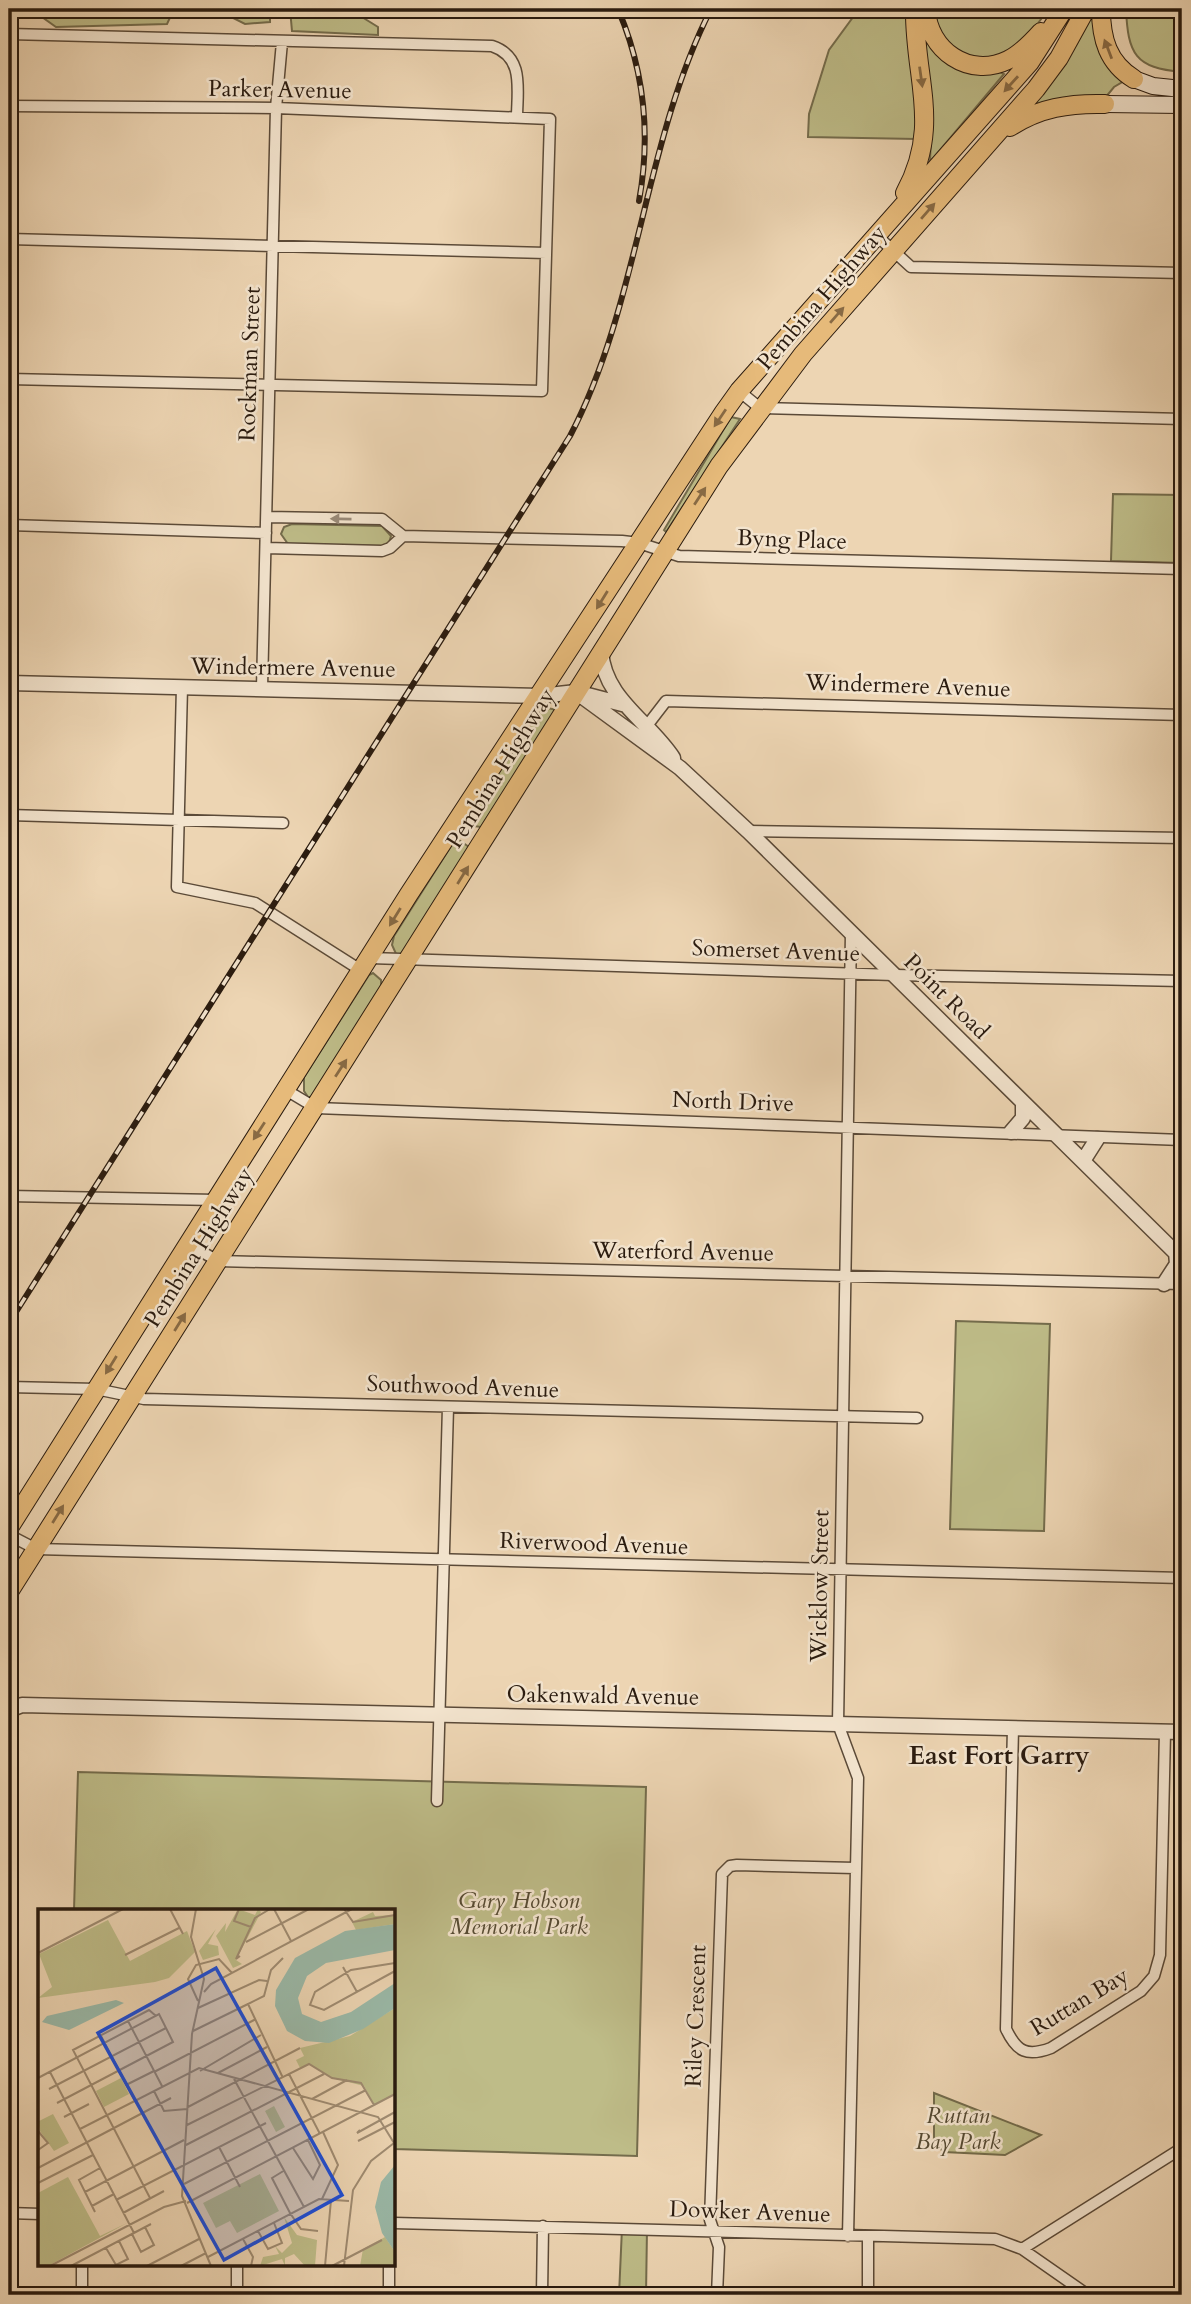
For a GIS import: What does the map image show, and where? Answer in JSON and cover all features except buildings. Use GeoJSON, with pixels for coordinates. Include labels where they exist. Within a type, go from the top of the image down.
{"type":"FeatureCollection","features":[{"type":"Feature","properties":{"kind":"main road"},"geometry":{"type":"LineString","coordinates":[[892,217],[917,170],[926,138],[915,9]]}},
{"type":"Feature","properties":{"kind":"main road"},"geometry":{"type":"LineString","coordinates":[[926,9],[929,28],[943,50],[966,64],[985,66],[1015,56],[1040,34],[1058,9]]}},
{"type":"Feature","properties":{"kind":"main road","name":"Pembina Highway"},"geometry":{"type":"LineString","coordinates":[[9,1528],[366,964],[739,391],[1030,62],[1064,9]]}},
{"type":"Feature","properties":{"kind":"main road","name":"Pembina Highway"},"geometry":{"type":"LineString","coordinates":[[9,1592],[409,961],[601,651],[760,408],[803,354],[1053,67],[1086,9]]}},
{"type":"Feature","properties":{"kind":"main road"},"geometry":{"type":"LineString","coordinates":[[1101,9],[1107,49],[1116,65],[1134,79],[1153,86],[1182,89]]}},
{"type":"Feature","properties":{"kind":"main road"},"geometry":{"type":"LineString","coordinates":[[992,139],[1038,112],[1066,105],[1182,105]]}},
{"type":"Feature","properties":{"kind":"main road"},"geometry":{"type":"LineString","coordinates":[[576,692],[579,637]]}},
{"type":"Feature","properties":{"kind":"street"},"geometry":{"type":"LineString","coordinates":[[9,34],[492,46],[506,52],[517,69],[517,118]]}},
{"type":"Feature","properties":{"kind":"street","name":"Rockman Street"},"geometry":{"type":"LineString","coordinates":[[262,688],[276,108],[282,42]]}},
{"type":"Feature","properties":{"kind":"street","name":"Parker Avenue"},"geometry":{"type":"LineString","coordinates":[[9,106],[276,108],[550,119],[546,253]]}},
{"type":"Feature","properties":{"kind":"street"},"geometry":{"type":"LineString","coordinates":[[876,235],[911,267],[1182,273]]}},
{"type":"Feature","properties":{"kind":"street"},"geometry":{"type":"LineString","coordinates":[[9,239],[546,253],[542,391],[9,379]]}},
{"type":"Feature","properties":{"kind":"street"},"geometry":{"type":"LineString","coordinates":[[739,391],[760,408],[1182,419]]}},
{"type":"Feature","properties":{"kind":"street","name":"Byng Place"},"geometry":{"type":"LineString","coordinates":[[267,517],[382,519],[403,536],[639,543],[663,554],[747,559],[1182,569]]}},
{"type":"Feature","properties":{"kind":"street"},"geometry":{"type":"LineString","coordinates":[[9,525],[266,533]]}},
{"type":"Feature","properties":{"kind":"street","name":"Byng Place"},"geometry":{"type":"LineString","coordinates":[[266,548],[383,551],[403,536]]}},
{"type":"Feature","properties":{"kind":"street","name":"Point Road"},"geometry":{"type":"LineString","coordinates":[[601,651],[602,666],[609,683],[680,768],[748,831],[1179,1255]]}},
{"type":"Feature","properties":{"kind":"street","name":"Windermere Avenue"},"geometry":{"type":"LineString","coordinates":[[9,683],[540,696],[576,692]]}},
{"type":"Feature","properties":{"kind":"street"},"geometry":{"type":"LineString","coordinates":[[182,687],[177,887],[255,902],[366,964]]}},
{"type":"Feature","properties":{"kind":"street"},"geometry":{"type":"LineString","coordinates":[[576,692],[626,705]]}},
{"type":"Feature","properties":{"kind":"street","name":"Point Road"},"geometry":{"type":"LineString","coordinates":[[576,692],[680,768]]}},
{"type":"Feature","properties":{"kind":"street","name":"Windermere Avenue"},"geometry":{"type":"LineString","coordinates":[[646,727],[666,701],[1182,715]]}},
{"type":"Feature","properties":{"kind":"street"},"geometry":{"type":"LineString","coordinates":[[625,730],[636,731],[646,727]]}},
{"type":"Feature","properties":{"kind":"street"},"geometry":{"type":"LineString","coordinates":[[9,816],[284,823]]}},
{"type":"Feature","properties":{"kind":"street"},"geometry":{"type":"LineString","coordinates":[[748,831],[1182,838]]}},
{"type":"Feature","properties":{"kind":"street","name":"Wicklow Street"},"geometry":{"type":"LineString","coordinates":[[848,2236],[858,1779],[838,1724],[845,1419],[844,1276],[850,933]]}},
{"type":"Feature","properties":{"kind":"street","name":"Somerset Avenue"},"geometry":{"type":"LineString","coordinates":[[366,964],[409,961],[1182,981]]}},
{"type":"Feature","properties":{"kind":"street","name":"North Drive"},"geometry":{"type":"LineString","coordinates":[[286,1090],[316,1108],[1011,1132],[1097,1139],[1182,1140]]}},
{"type":"Feature","properties":{"kind":"street"},"geometry":{"type":"LineString","coordinates":[[1011,1132],[1023,1118],[1023,1103]]}},
{"type":"Feature","properties":{"kind":"street"},"geometry":{"type":"LineString","coordinates":[[1083,1161],[1097,1139]]}},
{"type":"Feature","properties":{"kind":"street"},"geometry":{"type":"LineString","coordinates":[[9,1196],[216,1199]]}},
{"type":"Feature","properties":{"kind":"street","name":"Waterford Avenue"},"geometry":{"type":"LineString","coordinates":[[188,1244],[218,1261],[1182,1284]]}},
{"type":"Feature","properties":{"kind":"street"},"geometry":{"type":"LineString","coordinates":[[1164,1284],[1177,1264],[1179,1255]]}},
{"type":"Feature","properties":{"kind":"street","name":"Southwood Avenue"},"geometry":{"type":"LineString","coordinates":[[9,1387],[96,1389],[132,1398],[845,1419],[916,1418]]}},
{"type":"Feature","properties":{"kind":"street"},"geometry":{"type":"LineString","coordinates":[[437,1801],[448,1407]]}},
{"type":"Feature","properties":{"kind":"street","name":"Riverwood Avenue"},"geometry":{"type":"LineString","coordinates":[[9,1535],[36,1549],[1182,1578]]}},
{"type":"Feature","properties":{"kind":"street","name":"Oakenwald Avenue"},"geometry":{"type":"LineString","coordinates":[[13,1704],[1182,1732]]}},
{"type":"Feature","properties":{"kind":"street","name":"Ruttan Bay"},"geometry":{"type":"LineString","coordinates":[[1013,1728],[1006,2029],[1013,2043],[1023,2053],[1035,2054],[1051,2048],[1141,1991],[1154,1976],[1160,1955],[1165,1732]]}},
{"type":"Feature","properties":{"kind":"street","name":"Riley Crescent"},"geometry":{"type":"LineString","coordinates":[[717,2295],[719,2246],[710,2220],[722,1874],[737,1865],[855,1868]]}},
{"type":"Feature","properties":{"kind":"street"},"geometry":{"type":"LineString","coordinates":[[1022,2249],[1182,2148]]}},
{"type":"Feature","properties":{"kind":"street"},"geometry":{"type":"LineString","coordinates":[[9,2213],[38,2214]]}},
{"type":"Feature","properties":{"kind":"street","name":"Dowker Avenue"},"geometry":{"type":"LineString","coordinates":[[396,2223],[995,2239],[1022,2249],[1084,2294]]}},
{"type":"Feature","properties":{"kind":"street"},"geometry":{"type":"LineString","coordinates":[[542,2295],[543,2226]]}},
{"type":"Feature","properties":{"kind":"street"},"geometry":{"type":"LineString","coordinates":[[868,2236],[868,2295]]}},
{"type":"Feature","properties":{"kind":"street"},"geometry":{"type":"LineString","coordinates":[[82,2266],[82,2295]]}},
{"type":"Feature","properties":{"kind":"street"},"geometry":{"type":"LineString","coordinates":[[237,2266],[237,2295]]}},
{"type":"Feature","properties":{"kind":"street"},"geometry":{"type":"LineString","coordinates":[[388,2295],[389,2266]]}},
{"type":"Feature","properties":{"kind":"green space"},"geometry":{"type":"Polygon","coordinates":[[[37,9],[95,9],[99,15],[117,9],[174,9],[167,24],[56,27],[42,17],[37,9]]]}},
{"type":"Feature","properties":{"kind":"green space"},"geometry":{"type":"Polygon","coordinates":[[[230,9],[270,9],[270,22],[245,24],[229,16],[230,9]]]}},
{"type":"Feature","properties":{"kind":"green space"},"geometry":{"type":"Polygon","coordinates":[[[290,9],[307,13],[324,9],[343,17],[357,14],[378,27],[378,35],[292,31],[290,9]]]}},
{"type":"Feature","properties":{"kind":"green space"},"geometry":{"type":"Polygon","coordinates":[[[859,9],[907,9],[920,118],[916,139],[808,137],[809,114],[829,50],[859,9]]]}},
{"type":"Feature","properties":{"kind":"green space"},"geometry":{"type":"Polygon","coordinates":[[[932,9],[1048,9],[1028,35],[1010,52],[989,58],[977,58],[956,50],[948,42],[932,9]]]}},
{"type":"Feature","properties":{"kind":"green space"},"geometry":{"type":"Polygon","coordinates":[[[1086,9],[1101,9],[1124,81],[1114,87],[1105,98],[1031,114],[1035,89],[1086,9]]]}},
{"type":"Feature","properties":{"kind":"green space"},"geometry":{"type":"Polygon","coordinates":[[[1126,9],[1182,9],[1182,72],[1154,67],[1137,56],[1129,37],[1126,9]]]}},
{"type":"Feature","properties":{"kind":"green space"},"geometry":{"type":"Polygon","coordinates":[[[924,34],[1004,74],[930,162],[931,136],[924,34]]]}},
{"type":"Feature","properties":{"kind":"green space"},"geometry":{"type":"Polygon","coordinates":[[[731,417],[740,419],[666,532],[664,530],[731,417]]]}},
{"type":"Feature","properties":{"kind":"green space"},"geometry":{"type":"Polygon","coordinates":[[[1113,494],[1182,495],[1182,563],[1111,561],[1113,494]]]}},
{"type":"Feature","properties":{"kind":"green space"},"geometry":{"type":"Polygon","coordinates":[[[292,524],[382,526],[391,536],[389,543],[382,546],[288,544],[281,534],[284,527],[292,524]]]}},
{"type":"Feature","properties":{"kind":"green space"},"geometry":{"type":"Polygon","coordinates":[[[547,708],[557,710],[481,827],[474,826],[471,814],[536,714],[547,708]]]}},
{"type":"Feature","properties":{"kind":"green space"},"geometry":{"type":"Polygon","coordinates":[[[459,840],[469,847],[404,954],[397,956],[392,945],[394,936],[453,843],[459,840]]]}},
{"type":"Feature","properties":{"kind":"green space"},"geometry":{"type":"Polygon","coordinates":[[[373,973],[381,980],[381,989],[313,1097],[308,1097],[304,1091],[304,1077],[369,975],[373,973]]]}},
{"type":"Feature","properties":{"kind":"green space"},"geometry":{"type":"Polygon","coordinates":[[[956,1321],[1050,1324],[1044,1531],[950,1529],[956,1321]]]}},
{"type":"Feature","properties":{"kind":"green space","name":"Gary Hobson Memorial Park"},"geometry":{"type":"Polygon","coordinates":[[[78,1772],[646,1787],[637,2156],[396,2149],[396,1909],[74,1909],[78,1772]]]}},
{"type":"Feature","properties":{"kind":"green space","name":"Ruttan Bay Park"},"geometry":{"type":"Polygon","coordinates":[[[934,2093],[1041,2135],[1005,2155],[944,2152],[934,2143],[934,2093]]]}},
{"type":"Feature","properties":{"kind":"green space"},"geometry":{"type":"Polygon","coordinates":[[[622,2228],[647,2229],[646,2295],[619,2295],[622,2228]]]}},
{"type":"Feature","properties":{"kind":"railway"},"geometry":{"type":"LineString","coordinates":[[618,9],[634,55],[643,103],[644,152],[639,201]]}},
{"type":"Feature","properties":{"kind":"railway"},"geometry":{"type":"LineString","coordinates":[[9,1323],[570,436],[593,385],[612,332],[670,113],[688,60],[711,9]]}},
{"type":"Feature","properties":{"kind":"district","name":"East Fort Garry"},"geometry":{"type":"Point","coordinates":[999,1755]}}]}
